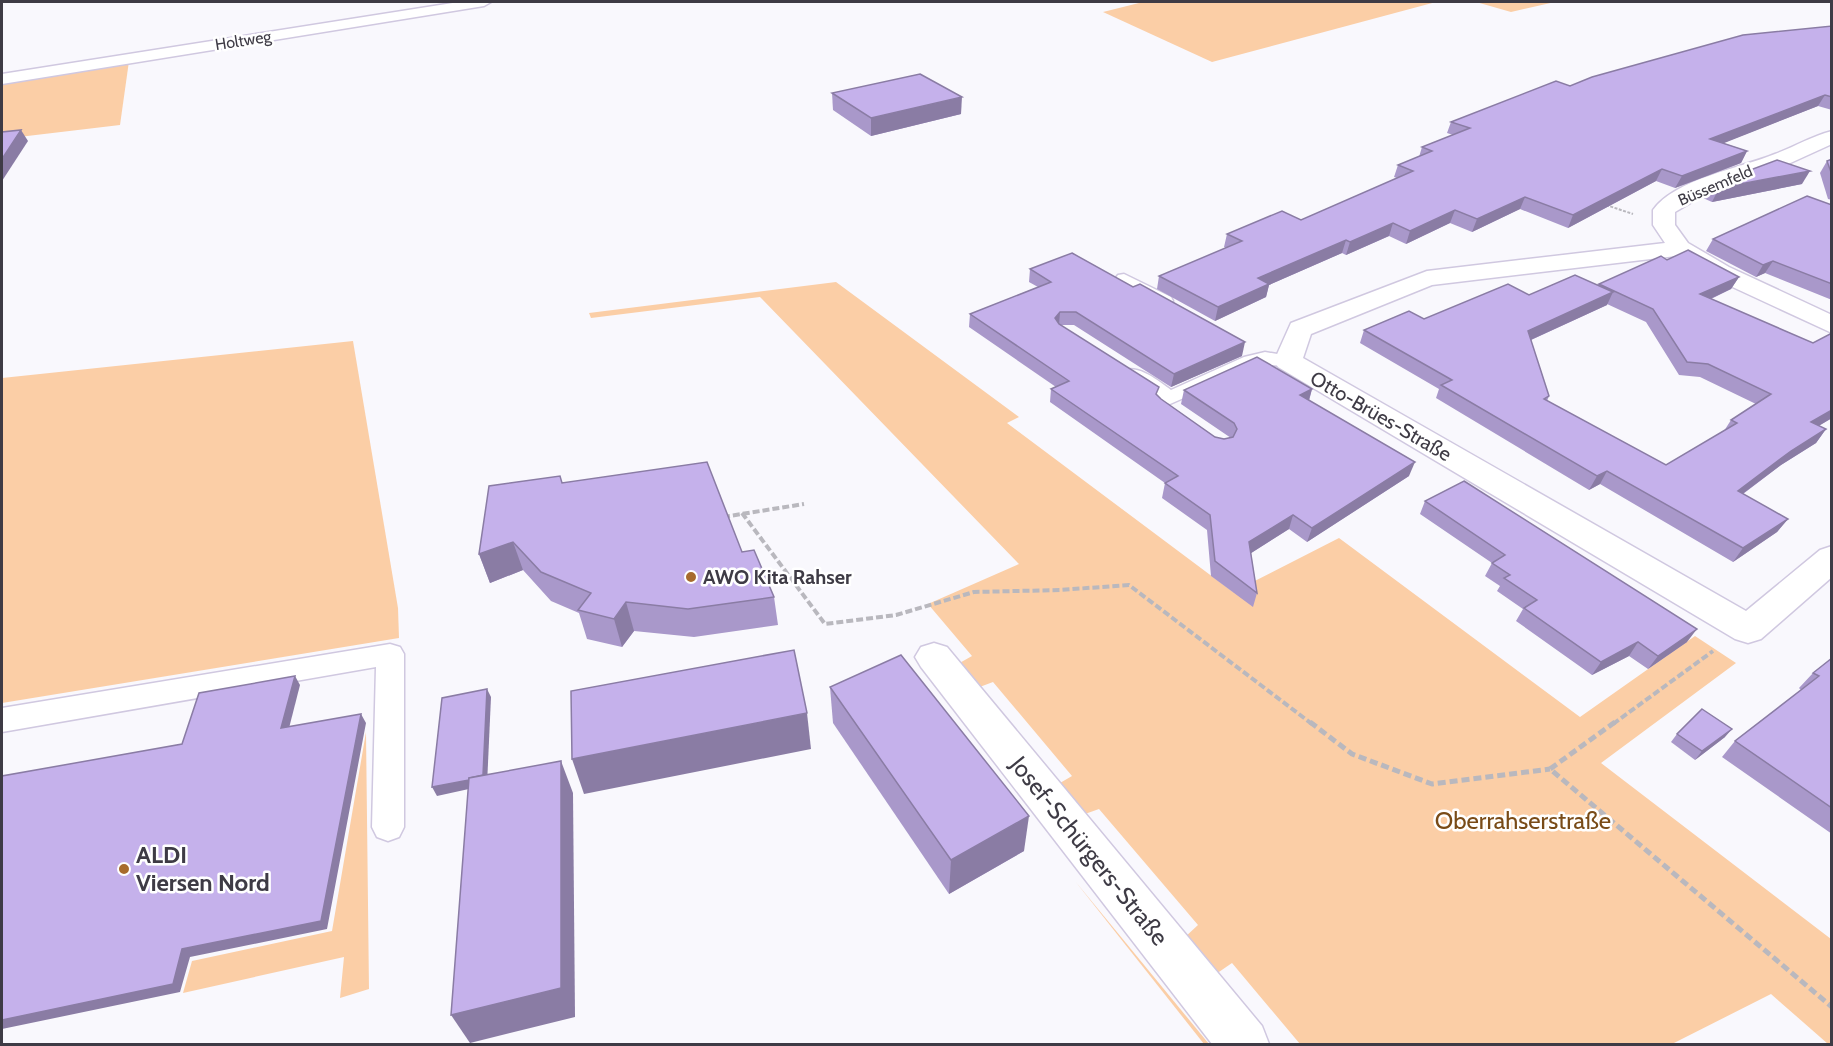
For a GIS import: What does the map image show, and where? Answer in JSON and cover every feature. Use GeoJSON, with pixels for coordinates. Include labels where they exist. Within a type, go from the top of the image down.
{"type":"FeatureCollection","features":[{"type":"Feature","properties":{"kind":"street","name":"Holtweg"},"geometry":{"type":"LineString","coordinates":[[2,79],[484,2]]}},
{"type":"Feature","properties":{"kind":"street","name":"Büssemfeld"},"geometry":{"type":"LineString","coordinates":[[1672,237],[1664,210],[1679,197],[1739,172],[1771,163],[1832,137]]}},
{"type":"Feature","properties":{"kind":"street"},"geometry":{"type":"LineString","coordinates":[[1672,237],[1720,272],[1832,325]]}},
{"type":"Feature","properties":{"kind":"street","name":"Otto-Brües-Straße"},"geometry":{"type":"LineString","coordinates":[[1672,237],[1427,278],[1300,329],[1276,360],[1748,629]]}},
{"type":"Feature","properties":{"kind":"street"},"geometry":{"type":"LineString","coordinates":[[1748,629],[1832,558]]}},
{"type":"Feature","properties":{"kind":"street","name":"Josef-Schürgers-Straße"},"geometry":{"type":"LineString","coordinates":[[934,657],[1244,1044]]}},
{"type":"Feature","properties":{"kind":"lane"},"geometry":{"type":"LineString","coordinates":[[1124,279],[1184,313]]}},
{"type":"Feature","properties":{"kind":"lane"},"geometry":{"type":"LineString","coordinates":[[1245,347],[1276,360]]}},
{"type":"Feature","properties":{"kind":"lane"},"geometry":{"type":"LineString","coordinates":[[1113,362],[1173,406],[1251,361],[1276,360]]}},
{"type":"Feature","properties":{"kind":"lane"},"geometry":{"type":"LineString","coordinates":[[2,720],[390,654],[388,827]]}},
{"type":"Feature","properties":{"kind":"path"},"geometry":{"type":"LineString","coordinates":[[1597,202],[1672,237]]}},
{"type":"Feature","properties":{"kind":"path"},"geometry":{"type":"LineString","coordinates":[[722,517],[804,504]]}},
{"type":"Feature","properties":{"kind":"path"},"geometry":{"type":"LineString","coordinates":[[742,513],[825,624],[896,615],[974,592],[1060,590],[1128,585],[1352,754],[1432,783],[1550,769],[1709,654],[1748,629]]}},
{"type":"Feature","properties":{"kind":"path"},"geometry":{"type":"LineString","coordinates":[[1550,769],[1832,1007]]}},
{"type":"Feature","properties":{"kind":"green space"},"geometry":{"type":"Polygon","coordinates":[[[1143,2],[1436,2],[1212,62],[1103,12],[1143,2]]]}},
{"type":"Feature","properties":{"kind":"green space"},"geometry":{"type":"Polygon","coordinates":[[[1476,2],[1555,2],[1511,12],[1476,2]]]}},
{"type":"Feature","properties":{"kind":"green space"},"geometry":{"type":"Polygon","coordinates":[[[129,61],[120,125],[2,139],[2,80],[129,61]]]}},
{"type":"Feature","properties":{"kind":"green space","name":"Oberrahserstraße"},"geometry":{"type":"Polygon","coordinates":[[[836,282],[1019,417],[1007,423],[1233,592],[1339,538],[1580,717],[1695,636],[1736,663],[1601,763],[1831,939],[1831,1044],[1828,1044],[1771,994],[1672,1044],[1300,1044],[1232,963],[1216,974],[1184,938],[1198,925],[1099,809],[1085,814],[1060,783],[1072,776],[993,682],[977,688],[956,665],[972,656],[928,604],[1019,564],[760,297],[591,318],[589,313],[836,282]]]}},
{"type":"Feature","properties":{"kind":"green space"},"geometry":{"type":"Polygon","coordinates":[[[353,341],[398,608],[399,638],[2,703],[2,378],[353,341]]]}},
{"type":"Feature","properties":{"kind":"green space"},"geometry":{"type":"Polygon","coordinates":[[[366,732],[369,989],[340,998],[344,957],[183,993],[192,961],[332,931],[366,732]]]}},
{"type":"Feature","properties":{"kind":"green space"},"geometry":{"type":"Polygon","coordinates":[[[1075,881],[1209,1044],[1204,1044],[1075,881]]]}},
{"type":"Feature","properties":{"kind":"building"},"geometry":{"type":"Polygon","coordinates":[[[1832,26],[1832,97],[1825,95],[1710,139],[1747,151],[1682,176],[1662,169],[1573,215],[1525,197],[1477,219],[1455,210],[1410,231],[1393,223],[1350,242],[1346,240],[1258,278],[1269,284],[1218,307],[1159,276],[1242,241],[1227,234],[1282,211],[1301,220],[1413,171],[1398,165],[1432,151],[1422,147],[1470,128],[1451,122],[1556,81],[1570,86],[1592,77],[1743,35],[1832,26]]]}},
{"type":"Feature","properties":{"kind":"building"},"geometry":{"type":"Polygon","coordinates":[[[920,74],[962,97],[871,118],[832,93],[920,74]]]}},
{"type":"Feature","properties":{"kind":"building"},"geometry":{"type":"Polygon","coordinates":[[[21,130],[2,159],[2,132],[21,130]]]}},
{"type":"Feature","properties":{"kind":"building"},"geometry":{"type":"Polygon","coordinates":[[[1832,159],[1832,175],[1827,161],[1832,159]]]}},
{"type":"Feature","properties":{"kind":"building"},"geometry":{"type":"Polygon","coordinates":[[[1777,160],[1810,171],[1719,188],[1710,185],[1777,160]]]}},
{"type":"Feature","properties":{"kind":"building"},"geometry":{"type":"Polygon","coordinates":[[[1807,196],[1832,205],[1832,284],[1773,261],[1763,265],[1713,239],[1807,196]]]}},
{"type":"Feature","properties":{"kind":"building"},"geometry":{"type":"Polygon","coordinates":[[[1688,250],[1739,277],[1700,294],[1813,343],[1832,333],[1832,410],[1811,422],[1826,429],[1791,451],[1738,491],[1788,519],[1743,548],[1607,471],[1597,476],[1441,385],[1452,380],[1364,330],[1409,311],[1424,319],[1508,284],[1529,295],[1575,275],[1613,292],[1528,331],[1549,396],[1544,399],[1666,465],[1737,423],[1731,420],[1771,394],[1708,364],[1687,362],[1653,309],[1599,284],[1661,256],[1667,260],[1688,250]]]}},
{"type":"Feature","properties":{"kind":"building"},"geometry":{"type":"Polygon","coordinates":[[[1072,253],[1133,287],[1140,284],[1245,342],[1174,374],[1076,312],[1060,312],[1055,318],[1059,324],[1159,387],[1156,394],[1161,399],[1215,437],[1224,439],[1233,437],[1237,429],[1234,423],[1184,390],[1257,357],[1312,389],[1300,395],[1415,462],[1312,528],[1293,515],[1249,542],[1257,593],[1215,561],[1210,515],[1165,483],[1178,476],[1051,389],[1069,381],[970,314],[1051,282],[1030,269],[1072,253]]]}},
{"type":"Feature","properties":{"kind":"building"},"geometry":{"type":"Polygon","coordinates":[[[707,462],[742,552],[754,550],[774,597],[688,609],[626,602],[614,619],[578,610],[591,593],[541,572],[513,542],[479,554],[489,486],[560,476],[562,483],[707,462]]]}},
{"type":"Feature","properties":{"kind":"building"},"geometry":{"type":"Polygon","coordinates":[[[1464,481],[1697,629],[1658,656],[1638,642],[1601,662],[1524,608],[1537,600],[1504,578],[1510,575],[1492,563],[1505,555],[1425,501],[1464,481]]]}},
{"type":"Feature","properties":{"kind":"building"},"geometry":{"type":"Polygon","coordinates":[[[794,650],[807,713],[572,759],[571,691],[794,650]]]}},
{"type":"Feature","properties":{"kind":"building"},"geometry":{"type":"Polygon","coordinates":[[[901,655],[1029,816],[951,860],[830,687],[901,655]]]}},
{"type":"Feature","properties":{"kind":"building"},"geometry":{"type":"Polygon","coordinates":[[[1832,658],[1832,808],[1735,741],[1819,676],[1813,673],[1832,658]]]}},
{"type":"Feature","properties":{"kind":"building"},"geometry":{"type":"Polygon","coordinates":[[[295,676],[281,728],[361,714],[321,921],[182,949],[173,984],[2,1020],[2,776],[182,744],[199,693],[295,676]]]}},
{"type":"Feature","properties":{"kind":"building"},"geometry":{"type":"Polygon","coordinates":[[[487,689],[483,775],[432,787],[442,698],[487,689]]]}},
{"type":"Feature","properties":{"kind":"building"},"geometry":{"type":"Polygon","coordinates":[[[1702,709],[1732,729],[1702,751],[1677,734],[1702,709]]]}},
{"type":"Feature","properties":{"kind":"building"},"geometry":{"type":"Polygon","coordinates":[[[561,761],[561,988],[451,1015],[469,778],[561,761]]]}},
{"type":"Feature","properties":{"kind":"place","name":"AWO Kita Rahser"},"geometry":{"type":"Point","coordinates":[691,577]}},
{"type":"Feature","properties":{"kind":"place","name":"ALDI Viersen Nord"},"geometry":{"type":"Point","coordinates":[124,869]}}]}
